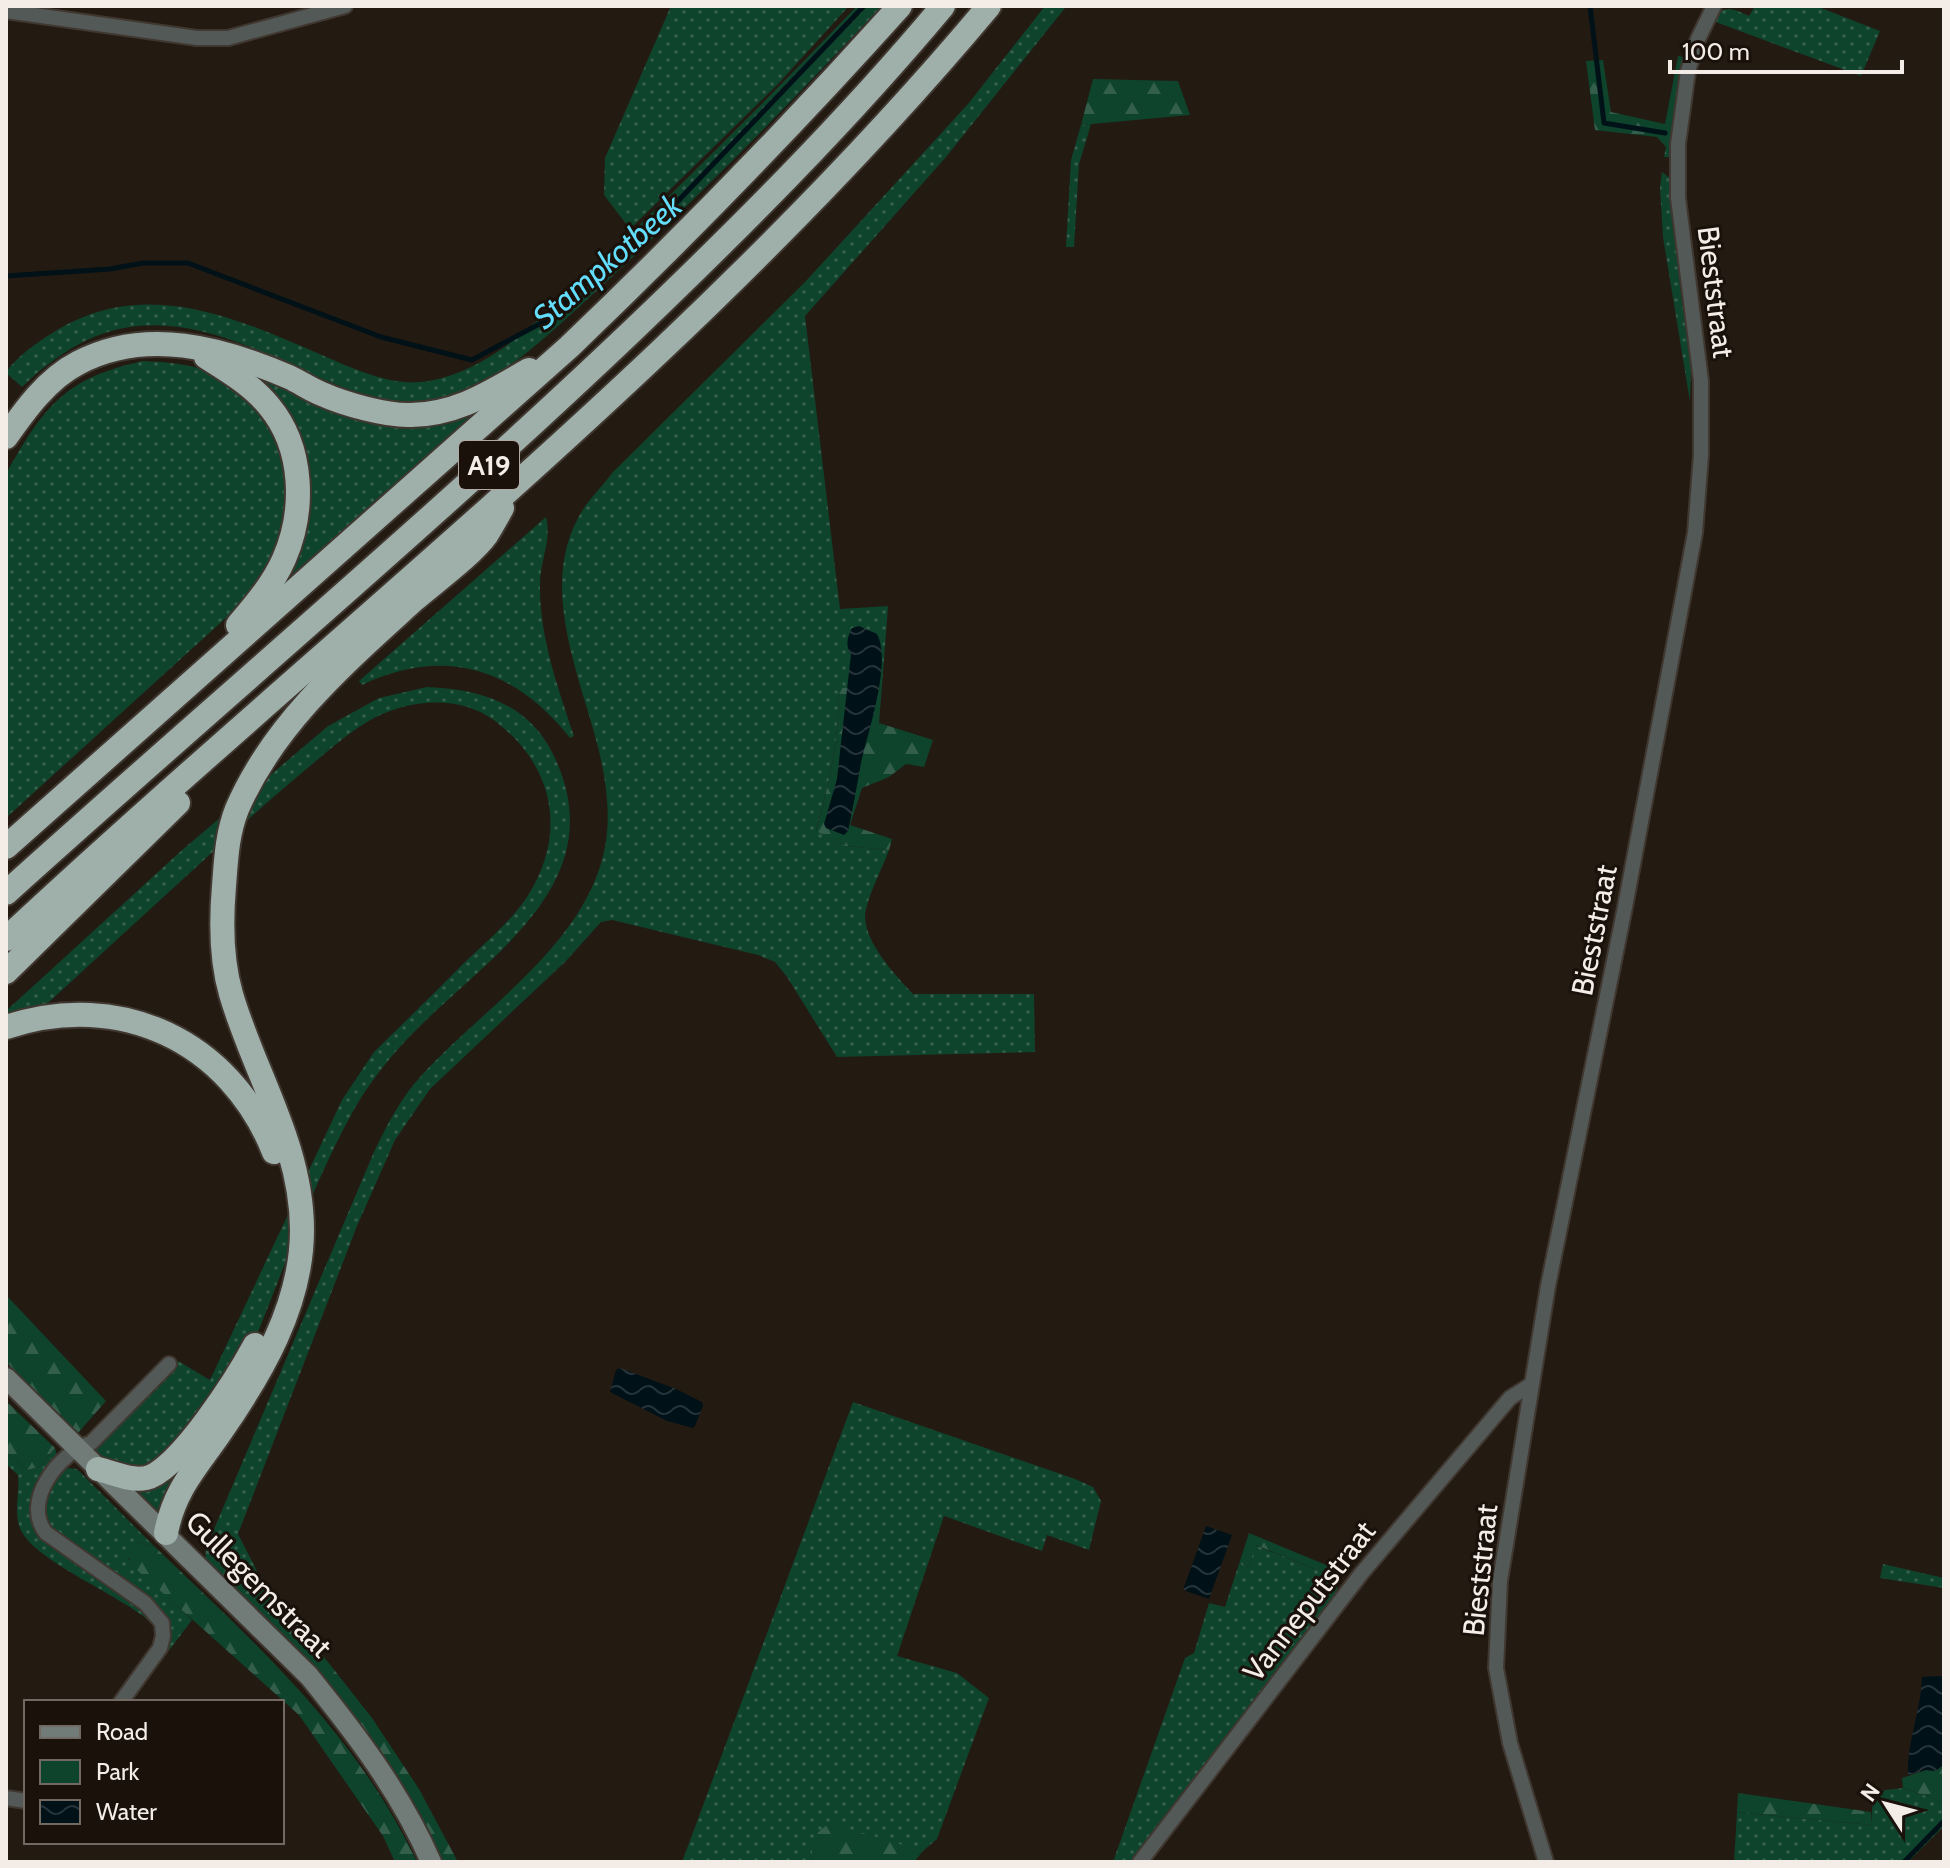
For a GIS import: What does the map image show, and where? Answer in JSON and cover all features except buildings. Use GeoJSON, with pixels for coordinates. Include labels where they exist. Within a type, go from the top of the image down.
{"type":"FeatureCollection","features":[{"type":"Feature","properties":{"kind":"highway"},"geometry":{"type":"LineString","coordinates":[[6,847],[569,347],[763,156],[900,6]]}},
{"type":"Feature","properties":{"kind":"highway","name":"A19"},"geometry":{"type":"LineString","coordinates":[[6,893],[521,437],[706,260],[859,103],[943,6]]}},
{"type":"Feature","properties":{"kind":"highway","name":"A19"},"geometry":{"type":"LineString","coordinates":[[6,939],[93,858],[514,488],[845,169],[989,6]]}},
{"type":"Feature","properties":{"kind":"highway"},"geometry":{"type":"LineString","coordinates":[[6,437],[42,392],[76,364],[109,350],[138,343],[187,345],[240,358],[322,394],[409,416],[441,412],[476,401],[569,347]]}},
{"type":"Feature","properties":{"kind":"highway"},"geometry":{"type":"LineString","coordinates":[[169,703],[259,600],[284,560],[296,523],[298,481],[291,444],[270,407],[238,377],[187,345]]}},
{"type":"Feature","properties":{"kind":"highway"},"geometry":{"type":"LineString","coordinates":[[166,1533],[170,1509],[179,1490],[256,1378],[281,1327],[300,1268],[301,1189],[284,1133],[230,992],[222,927],[223,899],[227,846],[237,810],[268,753],[288,724],[367,643],[485,536],[514,488]]}},
{"type":"Feature","properties":{"kind":"highway"},"geometry":{"type":"LineString","coordinates":[[6,972],[273,713],[288,688]]}},
{"type":"Feature","properties":{"kind":"highway"},"geometry":{"type":"LineString","coordinates":[[6,1027],[78,1013],[119,1017],[184,1041],[214,1063],[238,1088],[263,1124],[279,1165],[289,1215],[282,1275],[266,1325],[242,1368],[190,1441],[165,1468],[151,1477],[135,1479],[98,1469]]}},
{"type":"Feature","properties":{"kind":"street"},"geometry":{"type":"LineString","coordinates":[[6,11],[197,38],[228,38],[345,6]]}},
{"type":"Feature","properties":{"kind":"street","name":"Bieststraat"},"geometry":{"type":"LineString","coordinates":[[1546,1862],[1510,1743],[1496,1668],[1500,1581],[1548,1286],[1625,907],[1695,533],[1701,455],[1701,394],[1678,198],[1678,144],[1688,71],[1698,39],[1714,6]]}},
{"type":"Feature","properties":{"kind":"street"},"geometry":{"type":"LineString","coordinates":[[122,1700],[160,1648],[162,1623],[145,1603],[46,1533],[40,1525],[36,1504],[57,1468],[76,1447],[91,1443],[169,1364]]}},
{"type":"Feature","properties":{"kind":"street","name":"Gullegemstraat"},"geometry":{"type":"LineString","coordinates":[[6,1378],[309,1676],[351,1728],[388,1782],[431,1862]]}},
{"type":"Feature","properties":{"kind":"street","name":"Vanneputstraat"},"geometry":{"type":"LineString","coordinates":[[1140,1862],[1371,1562],[1500,1409],[1510,1398],[1532,1384]]}},
{"type":"Feature","properties":{"kind":"green space"},"geometry":{"type":"Polygon","coordinates":[[[671,6],[849,6],[778,84],[630,229],[604,195],[605,158],[671,6]]]}},
{"type":"Feature","properties":{"kind":"green space"},"geometry":{"type":"Polygon","coordinates":[[[857,6],[882,6],[746,147],[604,284],[529,351],[466,390],[422,403],[380,398],[335,384],[230,340],[197,330],[166,326],[137,326],[108,332],[80,344],[51,362],[22,387],[6,373],[26,351],[64,326],[105,310],[138,305],[204,311],[268,332],[354,369],[391,380],[429,381],[471,367],[525,331],[599,264],[857,6]]]}},
{"type":"Feature","properties":{"kind":"green space"},"geometry":{"type":"Polygon","coordinates":[[[1045,6],[1065,8],[946,157],[805,316],[840,609],[888,606],[882,686],[839,689],[833,760],[816,830],[846,846],[889,850],[868,902],[865,920],[880,955],[913,994],[1034,994],[1035,1052],[837,1057],[775,962],[758,955],[612,920],[601,922],[566,961],[430,1089],[395,1140],[357,1226],[238,1534],[258,1573],[254,1579],[228,1550],[206,1548],[374,1152],[414,1084],[556,943],[578,914],[595,882],[605,847],[608,810],[599,751],[566,627],[562,595],[563,564],[571,534],[586,505],[613,472],[806,281],[968,104],[1045,6]]]}},
{"type":"Feature","properties":{"kind":"green space"},"geometry":{"type":"Polygon","coordinates":[[[1755,6],[1816,6],[1880,31],[1861,76],[1713,21],[1725,10],[1749,16],[1755,6]]]}},
{"type":"Feature","properties":{"kind":"green space"},"geometry":{"type":"Polygon","coordinates":[[[1678,56],[1684,57],[1672,157],[1664,157],[1666,147],[1657,137],[1595,130],[1586,61],[1603,60],[1611,112],[1665,124],[1678,56]]]}},
{"type":"Feature","properties":{"kind":"green space"},"geometry":{"type":"Polygon","coordinates":[[[1093,79],[1178,81],[1190,115],[1081,125],[1093,79]]]}},
{"type":"Feature","properties":{"kind":"green space"},"geometry":{"type":"Polygon","coordinates":[[[1091,124],[1079,164],[1074,247],[1066,247],[1071,160],[1081,125],[1091,124]]]}},
{"type":"Feature","properties":{"kind":"green space"},"geometry":{"type":"Polygon","coordinates":[[[1662,172],[1671,179],[1691,369],[1690,402],[1663,237],[1662,172]]]}},
{"type":"Feature","properties":{"kind":"green space"},"geometry":{"type":"Polygon","coordinates":[[[143,361],[184,365],[213,375],[253,408],[268,428],[285,474],[287,498],[278,547],[267,571],[240,605],[6,818],[6,474],[32,430],[60,398],[94,376],[143,361]]]}},
{"type":"Feature","properties":{"kind":"green space"},"geometry":{"type":"Polygon","coordinates":[[[249,367],[337,407],[483,407],[280,586],[306,516],[249,367]]]}},
{"type":"Feature","properties":{"kind":"green space"},"geometry":{"type":"Polygon","coordinates":[[[546,517],[548,534],[540,584],[543,623],[574,736],[570,738],[549,714],[526,695],[502,680],[476,671],[449,666],[421,667],[392,673],[362,685],[359,681],[546,517]]]}},
{"type":"Feature","properties":{"kind":"green space"},"geometry":{"type":"Polygon","coordinates":[[[882,686],[879,723],[933,740],[924,767],[906,764],[889,777],[862,788],[850,825],[892,839],[889,850],[846,846],[816,831],[833,760],[839,688],[882,686]]]}},
{"type":"Feature","properties":{"kind":"green space"},"geometry":{"type":"Polygon","coordinates":[[[427,687],[465,691],[500,702],[530,722],[543,737],[553,754],[568,799],[569,839],[557,876],[537,910],[510,942],[407,1039],[362,1096],[318,1182],[255,1340],[220,1417],[166,1511],[157,1510],[95,1450],[178,1361],[210,1380],[342,1100],[374,1052],[504,925],[527,897],[548,849],[550,825],[542,779],[531,758],[515,739],[495,721],[467,707],[420,704],[374,718],[351,732],[283,789],[6,1042],[6,1011],[181,851],[328,726],[379,698],[427,687]]]}},
{"type":"Feature","properties":{"kind":"green space"},"geometry":{"type":"Polygon","coordinates":[[[6,1295],[106,1401],[78,1433],[6,1362],[6,1295]]]}},
{"type":"Feature","properties":{"kind":"green space"},"geometry":{"type":"Polygon","coordinates":[[[6,1401],[55,1448],[39,1467],[27,1470],[6,1452],[6,1401]]]}},
{"type":"Feature","properties":{"kind":"green space"},"geometry":{"type":"Polygon","coordinates":[[[853,1402],[1093,1487],[1101,1501],[1089,1550],[1047,1535],[1042,1551],[944,1516],[897,1656],[957,1673],[989,1698],[937,1839],[923,1851],[815,1836],[811,1862],[682,1862],[853,1402]]]}},
{"type":"Feature","properties":{"kind":"green space"},"geometry":{"type":"Polygon","coordinates":[[[55,1448],[57,1455],[40,1484],[33,1504],[35,1525],[41,1535],[141,1606],[158,1629],[125,1604],[40,1552],[26,1538],[18,1519],[18,1475],[6,1464],[6,1452],[27,1470],[39,1467],[55,1448]]]}},
{"type":"Feature","properties":{"kind":"green space"},"geometry":{"type":"Polygon","coordinates":[[[68,1468],[77,1469],[154,1546],[137,1542],[128,1559],[192,1620],[167,1653],[166,1622],[155,1604],[46,1524],[47,1492],[54,1480],[68,1468]]]}},
{"type":"Feature","properties":{"kind":"green space"},"geometry":{"type":"Polygon","coordinates":[[[1249,1533],[1331,1567],[1324,1573],[1256,1545],[1249,1567],[1239,1564],[1249,1533]]]}},
{"type":"Feature","properties":{"kind":"green space"},"geometry":{"type":"Polygon","coordinates":[[[137,1542],[154,1546],[300,1692],[364,1771],[417,1862],[395,1862],[383,1836],[299,1715],[137,1570],[128,1558],[128,1544],[137,1542]]]}},
{"type":"Feature","properties":{"kind":"green space"},"geometry":{"type":"Polygon","coordinates":[[[1255,1545],[1324,1573],[1331,1567],[1338,1585],[1333,1603],[1133,1862],[1113,1862],[1185,1658],[1194,1653],[1209,1603],[1225,1607],[1239,1564],[1249,1567],[1255,1545]]]}},
{"type":"Feature","properties":{"kind":"green space"},"geometry":{"type":"Polygon","coordinates":[[[206,1548],[228,1550],[253,1579],[258,1573],[372,1718],[419,1789],[458,1862],[441,1862],[396,1777],[368,1738],[306,1666],[205,1563],[206,1548]]]}},
{"type":"Feature","properties":{"kind":"green space"},"geometry":{"type":"Polygon","coordinates":[[[1883,1564],[1944,1578],[1944,1588],[1880,1578],[1883,1564]]]}},
{"type":"Feature","properties":{"kind":"green space"},"geometry":{"type":"Polygon","coordinates":[[[1944,1764],[1944,1802],[1903,1788],[1902,1778],[1926,1770],[1936,1771],[1944,1764]]]}},
{"type":"Feature","properties":{"kind":"green space"},"geometry":{"type":"Polygon","coordinates":[[[1903,1788],[1944,1802],[1944,1826],[1908,1862],[1734,1862],[1737,1812],[1871,1825],[1873,1798],[1878,1791],[1903,1788]]]}},
{"type":"Feature","properties":{"kind":"green space"},"geometry":{"type":"Polygon","coordinates":[[[1738,1793],[1871,1812],[1871,1825],[1737,1812],[1738,1793]]]}},
{"type":"Feature","properties":{"kind":"green space"},"geometry":{"type":"Polygon","coordinates":[[[829,1823],[923,1851],[914,1862],[811,1862],[814,1836],[829,1823]]]}},
{"type":"Feature","properties":{"kind":"water"},"geometry":{"type":"Polygon","coordinates":[[[859,626],[877,634],[882,662],[848,831],[844,835],[826,828],[824,824],[837,779],[851,654],[848,640],[852,628],[859,626]]]}},
{"type":"Feature","properties":{"kind":"water"},"geometry":{"type":"Polygon","coordinates":[[[620,1368],[702,1402],[695,1426],[667,1421],[610,1392],[616,1370],[620,1368]]]}},
{"type":"Feature","properties":{"kind":"water"},"geometry":{"type":"Polygon","coordinates":[[[1206,1526],[1232,1535],[1209,1599],[1183,1590],[1206,1526]]]}},
{"type":"Feature","properties":{"kind":"water"},"geometry":{"type":"Polygon","coordinates":[[[1922,1677],[1944,1677],[1944,1764],[1936,1771],[1926,1770],[1908,1775],[1922,1677]]]}},
{"type":"Feature","properties":{"kind":"waterway","name":"Stampkotbeek"},"geometry":{"type":"LineString","coordinates":[[6,276],[110,269],[143,263],[188,263],[381,337],[472,360],[545,321],[678,201],[864,6]]}},
{"type":"Feature","properties":{"kind":"waterway","name":"Stampkotbeek"},"geometry":{"type":"LineString","coordinates":[[1590,6],[1604,123],[1665,133]]}},
{"type":"Feature","properties":{"kind":"waterway"},"geometry":{"type":"LineString","coordinates":[[1904,1862],[1944,1821]]}}]}
